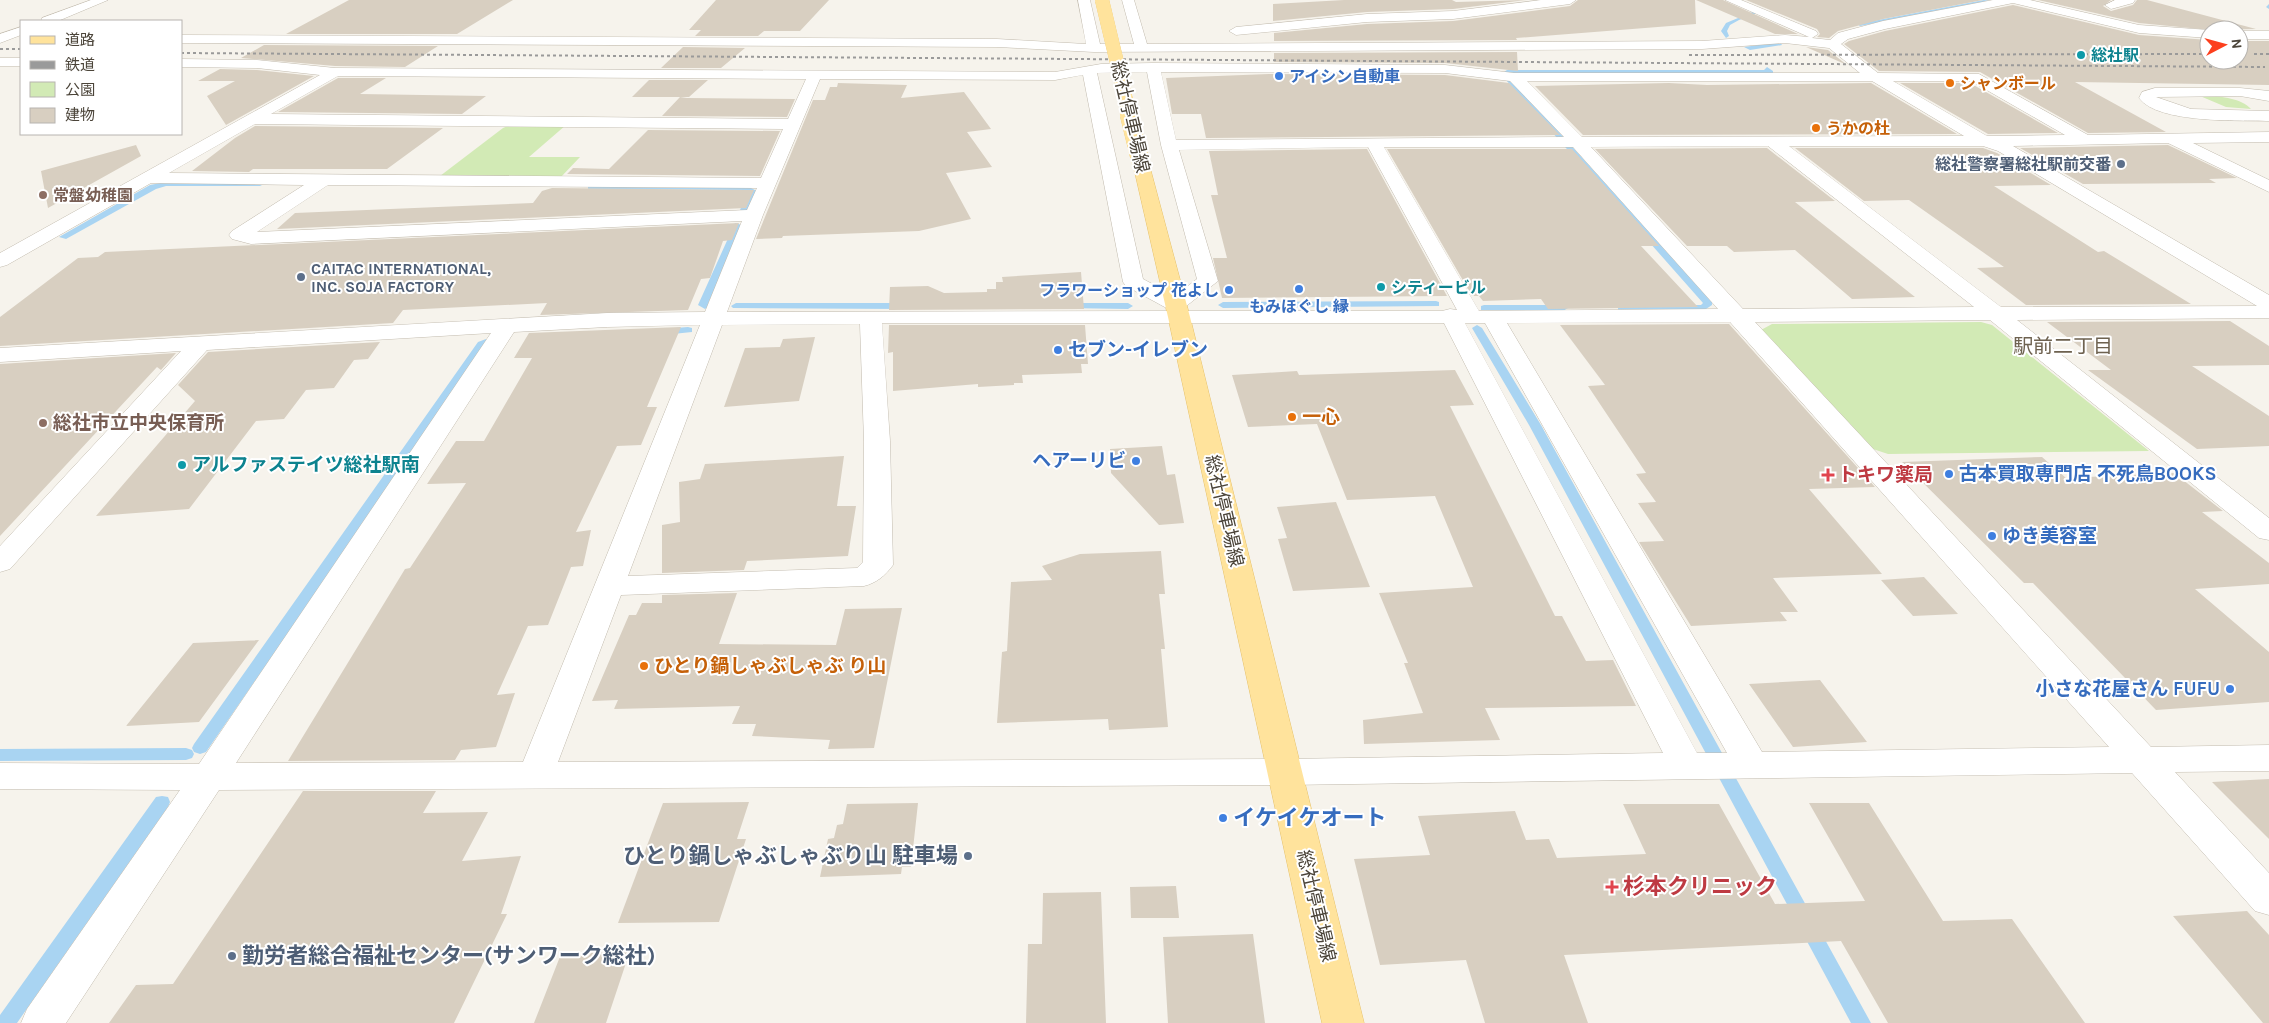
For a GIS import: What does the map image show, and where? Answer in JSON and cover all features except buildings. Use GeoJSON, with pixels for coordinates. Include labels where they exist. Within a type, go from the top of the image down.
{"type":"FeatureCollection","features":[{"type":"Feature","properties":{"kind":"main road","name":"総社停車場線"},"geometry":{"type":"LineString","coordinates":[[1102,0],[1178,311],[1343,1023]]}},
{"type":"Feature","properties":{"kind":"street"},"geometry":{"type":"LineString","coordinates":[[50,20],[102,0]]}},
{"type":"Feature","properties":{"kind":"street"},"geometry":{"type":"LineString","coordinates":[[1084,0],[1094,48]]}},
{"type":"Feature","properties":{"kind":"street"},"geometry":{"type":"LineString","coordinates":[[1128,0],[1141,44]]}},
{"type":"Feature","properties":{"kind":"street"},"geometry":{"type":"LineString","coordinates":[[182,39],[997,43],[1094,48],[1367,18],[1445,16],[1532,2],[1570,0]]}},
{"type":"Feature","properties":{"kind":"street"},"geometry":{"type":"LineString","coordinates":[[1731,0],[1746,3],[1763,14],[1833,44],[1873,76],[1984,141],[2004,147],[2269,304]]}},
{"type":"Feature","properties":{"kind":"street"},"geometry":{"type":"LineString","coordinates":[[1141,44],[1702,45],[1786,39],[1833,44],[1843,36],[1883,25],[2013,0],[2139,29],[2199,33]]}},
{"type":"Feature","properties":{"kind":"street"},"geometry":{"type":"LineString","coordinates":[[2034,4],[2049,0]]}},
{"type":"Feature","properties":{"kind":"street"},"geometry":{"type":"LineString","coordinates":[[2111,5],[2129,0]]}},
{"type":"Feature","properties":{"kind":"street"},"geometry":{"type":"LineString","coordinates":[[1344,5],[1367,18]]}},
{"type":"Feature","properties":{"kind":"street"},"geometry":{"type":"LineString","coordinates":[[2,39],[20,31]]}},
{"type":"Feature","properties":{"kind":"street"},"geometry":{"type":"LineString","coordinates":[[2249,35],[2269,35]]}},
{"type":"Feature","properties":{"kind":"street"},"geometry":{"type":"LineString","coordinates":[[2,39],[20,38]]}},
{"type":"Feature","properties":{"kind":"street"},"geometry":{"type":"LineString","coordinates":[[0,62],[20,62]]}},
{"type":"Feature","properties":{"kind":"street"},"geometry":{"type":"LineString","coordinates":[[182,63],[257,64],[335,72],[1055,76],[1101,68],[1153,67],[1445,69],[1514,77],[1974,77],[2086,140]]}},
{"type":"Feature","properties":{"kind":"street"},"geometry":{"type":"LineString","coordinates":[[1153,67],[1169,145],[1208,281],[1178,311]]}},
{"type":"Feature","properties":{"kind":"street"},"geometry":{"type":"LineString","coordinates":[[1089,70],[1133,282],[1178,311]]}},
{"type":"Feature","properties":{"kind":"street"},"geometry":{"type":"LineString","coordinates":[[0,261],[335,72]]}},
{"type":"Feature","properties":{"kind":"street"},"geometry":{"type":"LineString","coordinates":[[0,244],[21,237],[314,74]]}},
{"type":"Feature","properties":{"kind":"street"},"geometry":{"type":"LineString","coordinates":[[536,774],[754,215],[816,74]]}},
{"type":"Feature","properties":{"kind":"street"},"geometry":{"type":"LineString","coordinates":[[1514,77],[1736,314],[2269,899]]}},
{"type":"Feature","properties":{"kind":"street"},"geometry":{"type":"LineString","coordinates":[[2264,94],[2155,92],[2147,95],[2147,98],[2162,106],[2183,113],[2203,116],[2269,116]]}},
{"type":"Feature","properties":{"kind":"street"},"geometry":{"type":"LineString","coordinates":[[2201,92],[2230,97],[2260,111],[2255,115],[2247,116]]}},
{"type":"Feature","properties":{"kind":"street"},"geometry":{"type":"LineString","coordinates":[[252,119],[795,124]]}},
{"type":"Feature","properties":{"kind":"street"},"geometry":{"type":"LineString","coordinates":[[1169,145],[1373,142],[1774,143],[2170,139],[2269,136]]}},
{"type":"Feature","properties":{"kind":"street"},"geometry":{"type":"LineString","coordinates":[[2170,139],[2269,187]]}},
{"type":"Feature","properties":{"kind":"street"},"geometry":{"type":"LineString","coordinates":[[1984,141],[1978,147],[2258,312],[2269,325]]}},
{"type":"Feature","properties":{"kind":"street"},"geometry":{"type":"LineString","coordinates":[[1373,142],[1720,764]]}},
{"type":"Feature","properties":{"kind":"street"},"geometry":{"type":"LineString","coordinates":[[1774,143],[1996,314],[2269,532]]}},
{"type":"Feature","properties":{"kind":"street"},"geometry":{"type":"LineString","coordinates":[[149,178],[769,182]]}},
{"type":"Feature","properties":{"kind":"street"},"geometry":{"type":"LineString","coordinates":[[323,180],[240,234],[250,238],[754,215]]}},
{"type":"Feature","properties":{"kind":"street"},"geometry":{"type":"LineString","coordinates":[[0,355],[607,320],[1178,311],[1471,316],[2258,312]]}},
{"type":"Feature","properties":{"kind":"street"},"geometry":{"type":"LineString","coordinates":[[1471,316],[1720,764]]}},
{"type":"Feature","properties":{"kind":"street"},"geometry":{"type":"LineString","coordinates":[[610,586],[864,577],[878,565],[877,441],[871,317]]}},
{"type":"Feature","properties":{"kind":"street"},"geometry":{"type":"LineString","coordinates":[[42,1023],[209,777],[507,326]]}},
{"type":"Feature","properties":{"kind":"street"},"geometry":{"type":"LineString","coordinates":[[0,563],[202,343]]}},
{"type":"Feature","properties":{"kind":"street"},"geometry":{"type":"LineString","coordinates":[[0,776],[209,777],[1285,772],[1720,764],[2269,758]]}},
{"type":"Feature","properties":{"kind":"green space"},"geometry":{"type":"Polygon","coordinates":[[[2208,95],[2237,100],[2251,109],[2226,107],[2200,96],[2208,95]]]}},
{"type":"Feature","properties":{"kind":"green space"},"geometry":{"type":"Polygon","coordinates":[[[510,125],[566,125],[529,157],[580,157],[561,177],[440,176],[503,128],[510,125]]]}},
{"type":"Feature","properties":{"kind":"green space"},"geometry":{"type":"Polygon","coordinates":[[[1981,322],[1992,325],[2149,451],[1888,454],[1873,449],[1761,330],[1772,324],[1981,322]]]}},
{"type":"Feature","properties":{"kind":"waterway"},"geometry":{"type":"LineString","coordinates":[[1726,36],[1724,31],[1728,24],[1760,11],[1737,0]]}},
{"type":"Feature","properties":{"kind":"waterway"},"geometry":{"type":"LineString","coordinates":[[1860,24],[1988,1]]}},
{"type":"Feature","properties":{"kind":"waterway"},"geometry":{"type":"LineString","coordinates":[[1750,48],[1747,47],[1780,44]]}},
{"type":"Feature","properties":{"kind":"waterway"},"geometry":{"type":"LineString","coordinates":[[1507,72],[1771,72],[1767,69]]}},
{"type":"Feature","properties":{"kind":"waterway"},"geometry":{"type":"LineString","coordinates":[[1508,79],[1709,303],[1703,308],[1621,308]]}},
{"type":"Feature","properties":{"kind":"waterway"},"geometry":{"type":"LineString","coordinates":[[63,237],[153,187],[166,184],[260,184]]}},
{"type":"Feature","properties":{"kind":"waterway"},"geometry":{"type":"LineString","coordinates":[[591,187],[747,188],[753,191],[744,210]]}},
{"type":"Feature","properties":{"kind":"waterway"},"geometry":{"type":"LineString","coordinates":[[705,306],[703,305],[738,225]]}},
{"type":"Feature","properties":{"kind":"waterway"},"geometry":{"type":"LineString","coordinates":[[1223,305],[1436,304]]}},
{"type":"Feature","properties":{"kind":"waterway"},"geometry":{"type":"LineString","coordinates":[[736,306],[906,306]]}},
{"type":"Feature","properties":{"kind":"waterway"},"geometry":{"type":"LineString","coordinates":[[1068,306],[1128,306]]}},
{"type":"Feature","properties":{"kind":"waterway"},"geometry":{"type":"LineString","coordinates":[[1484,308],[1563,308]]}},
{"type":"Feature","properties":{"kind":"waterway"},"geometry":{"type":"LineString","coordinates":[[1477,328],[1535,425],[1861,1023]]}},
{"type":"Feature","properties":{"kind":"waterway"},"geometry":{"type":"LineString","coordinates":[[663,332],[688,330]]}},
{"type":"Feature","properties":{"kind":"waterway"},"geometry":{"type":"LineString","coordinates":[[200,748],[482,344],[486,342]]}},
{"type":"Feature","properties":{"kind":"waterway"},"geometry":{"type":"LineString","coordinates":[[0,755],[186,754]]}},
{"type":"Feature","properties":{"kind":"waterway"},"geometry":{"type":"LineString","coordinates":[[6,1023],[162,802]]}},
{"type":"Feature","properties":{"kind":"railway"},"geometry":{"type":"LineString","coordinates":[[0,49],[20,49]]}},
{"type":"Feature","properties":{"kind":"railway"},"geometry":{"type":"LineString","coordinates":[[182,53],[2265,67]]}},
{"type":"Feature","properties":{"kind":"railway"},"geometry":{"type":"LineString","coordinates":[[1689,55],[2199,54]]}},
{"type":"Feature","properties":{"kind":"railway"},"geometry":{"type":"LineString","coordinates":[[2254,54],[2269,54]]}},
{"type":"Feature","properties":{"kind":"place","name":"総社駅"},"geometry":{"type":"Point","coordinates":[2081,55]}},
{"type":"Feature","properties":{"kind":"place","name":"アイシン自動車"},"geometry":{"type":"Point","coordinates":[1279,76]}},
{"type":"Feature","properties":{"kind":"place","name":"シャンボール"},"geometry":{"type":"Point","coordinates":[1950,83]}},
{"type":"Feature","properties":{"kind":"place","name":"うかの杜"},"geometry":{"type":"Point","coordinates":[1816,128]}},
{"type":"Feature","properties":{"kind":"place","name":"総社警察署総社駅前交番"},"geometry":{"type":"Point","coordinates":[2121,164]}},
{"type":"Feature","properties":{"kind":"place","name":"常盤幼稚園"},"geometry":{"type":"Point","coordinates":[43,195]}},
{"type":"Feature","properties":{"kind":"place","name":"CAITAC INTERNATIONAL, INC. SOJA FACTORY"},"geometry":{"type":"Point","coordinates":[301,277]}},
{"type":"Feature","properties":{"kind":"place","name":"シティービル"},"geometry":{"type":"Point","coordinates":[1381,287]}},
{"type":"Feature","properties":{"kind":"place","name":"もみほぐし 縁"},"geometry":{"type":"Point","coordinates":[1299,289]}},
{"type":"Feature","properties":{"kind":"place","name":"フラワーショップ 花よし"},"geometry":{"type":"Point","coordinates":[1229,290]}},
{"type":"Feature","properties":{"kind":"place","name":"セブン-イレブン"},"geometry":{"type":"Point","coordinates":[1058,350]}},
{"type":"Feature","properties":{"kind":"place","name":"一心"},"geometry":{"type":"Point","coordinates":[1292,417]}},
{"type":"Feature","properties":{"kind":"place","name":"総社市立中央保育所"},"geometry":{"type":"Point","coordinates":[43,423]}},
{"type":"Feature","properties":{"kind":"place","name":"ヘアーリビ"},"geometry":{"type":"Point","coordinates":[1136,461]}},
{"type":"Feature","properties":{"kind":"place","name":"アルファステイツ総社駅南"},"geometry":{"type":"Point","coordinates":[182,465]}},
{"type":"Feature","properties":{"kind":"place","name":"古本買取専門店 不死鳥BOOKS"},"geometry":{"type":"Point","coordinates":[1949,474]}},
{"type":"Feature","properties":{"kind":"place","name":"トキワ薬局"},"geometry":{"type":"Point","coordinates":[1828,475]}},
{"type":"Feature","properties":{"kind":"place","name":"ゆき美容室"},"geometry":{"type":"Point","coordinates":[1992,536]}},
{"type":"Feature","properties":{"kind":"place","name":"ひとり鍋しゃぶしゃぶ り山"},"geometry":{"type":"Point","coordinates":[644,666]}},
{"type":"Feature","properties":{"kind":"place","name":"小さな花屋さん FUFU"},"geometry":{"type":"Point","coordinates":[2230,689]}},
{"type":"Feature","properties":{"kind":"place","name":"イケイケオート"},"geometry":{"type":"Point","coordinates":[1223,818]}},
{"type":"Feature","properties":{"kind":"place","name":"ひとり鍋しゃぶしゃぶり山 駐車場"},"geometry":{"type":"Point","coordinates":[968,856]}},
{"type":"Feature","properties":{"kind":"place","name":"杉本クリニック"},"geometry":{"type":"Point","coordinates":[1612,887]}},
{"type":"Feature","properties":{"kind":"place","name":"勤労者総合福祉センター(サンワーク総社)"},"geometry":{"type":"Point","coordinates":[232,956]}},
{"type":"Feature","properties":{"kind":"district","name":"駅前二丁目"},"geometry":{"type":"Point","coordinates":[2063,346]}}]}
